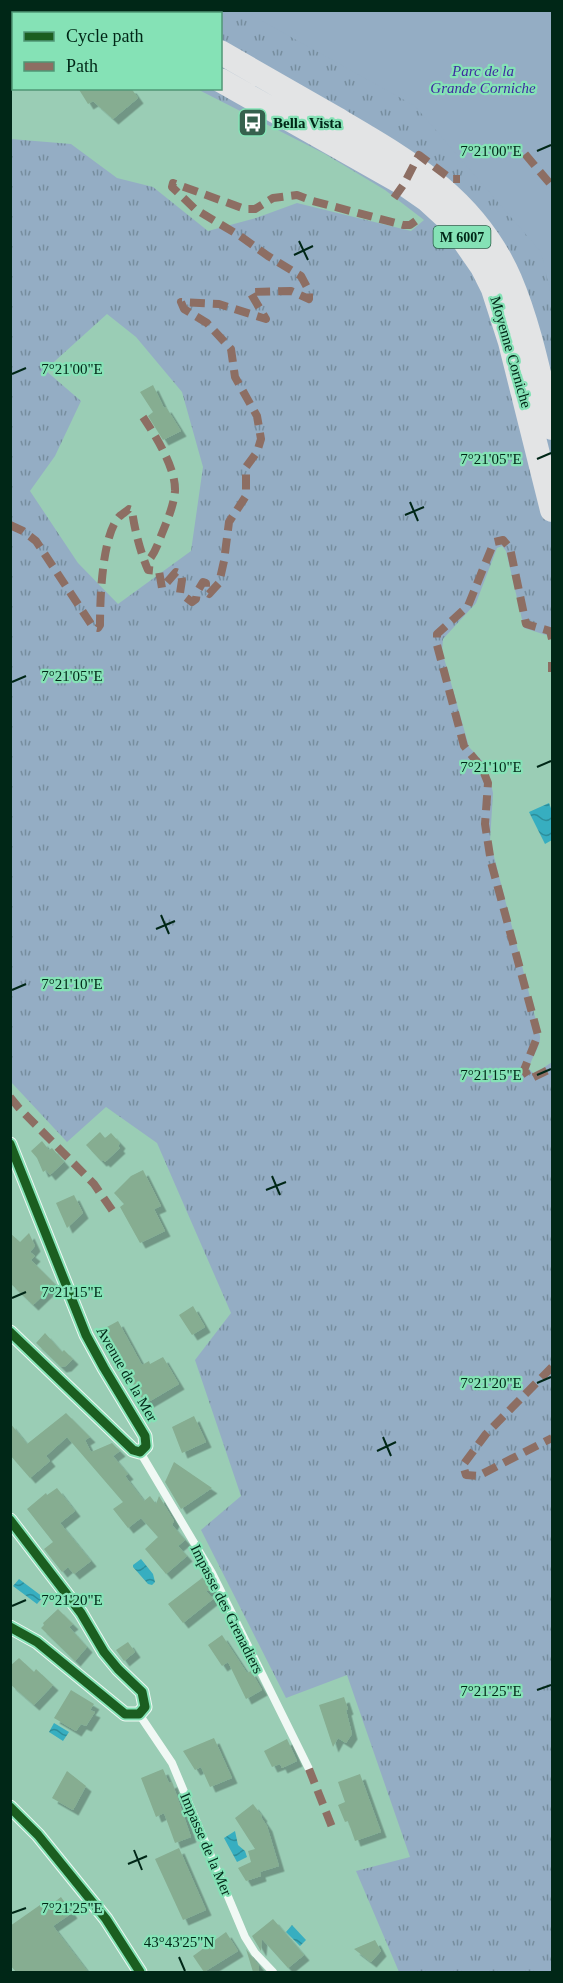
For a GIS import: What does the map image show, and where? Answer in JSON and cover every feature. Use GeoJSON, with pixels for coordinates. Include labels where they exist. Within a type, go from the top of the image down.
{"type":"FeatureCollection","features":[{"type":"Feature","properties":{"kind":"main road"},"geometry":{"type":"LineString","coordinates":[[149,10],[155,12]]}},
{"type":"Feature","properties":{"kind":"main road","name":"Moyenne Corniche"},"geometry":{"type":"LineString","coordinates":[[222,53],[412,165],[445,189],[466,211],[494,248],[510,278],[522,310],[552,428]]}},
{"type":"Feature","properties":{"kind":"main road","name":"Moyenne Corniche"},"geometry":{"type":"LineString","coordinates":[[222,81],[394,179],[427,200],[451,222],[482,267],[501,309],[552,510]]}},
{"type":"Feature","properties":{"kind":"street","name":"Avenue de la Mer"},"geometry":{"type":"LineString","coordinates":[[10,1144],[86,1335],[145,1436],[146,1446],[140,1452]]}},
{"type":"Feature","properties":{"kind":"street"},"geometry":{"type":"LineString","coordinates":[[10,1332],[133,1450],[140,1452]]}},
{"type":"Feature","properties":{"kind":"street"},"geometry":{"type":"LineString","coordinates":[[10,1520],[81,1613],[104,1652],[142,1692],[145,1707],[140,1714],[125,1714],[37,1642],[10,1627]]}},
{"type":"Feature","properties":{"kind":"street"},"geometry":{"type":"LineString","coordinates":[[10,1807],[38,1835],[106,1919],[140,1972]]}},
{"type":"Feature","properties":{"kind":"lane","name":"Impasse des Grenadiers"},"geometry":{"type":"LineString","coordinates":[[140,1452],[212,1573],[309,1769]]}},
{"type":"Feature","properties":{"kind":"lane","name":"Impasse de la Mer"},"geometry":{"type":"LineString","coordinates":[[140,1714],[172,1763],[245,1937],[255,1953],[273,1972]]}},
{"type":"Feature","properties":{"kind":"green space"},"geometry":{"type":"Polygon","coordinates":[[[77,11],[552,11],[552,634],[546,635],[524,628],[506,551],[502,546],[497,548],[476,603],[443,639],[442,651],[469,747],[487,766],[493,793],[490,841],[540,1036],[529,1069],[534,1074],[552,1062],[552,1972],[399,1972],[356,1871],[410,1857],[347,1675],[286,1698],[201,1530],[241,1496],[195,1360],[231,1313],[157,1143],[106,1107],[67,1142],[11,1082],[11,139],[71,144],[117,178],[153,187],[208,231],[256,218],[297,203],[411,231],[424,220],[385,190],[325,154],[199,90],[222,90],[222,12],[77,11]],[[107,314],[45,370],[81,401],[55,456],[30,491],[78,563],[118,604],[191,551],[203,467],[182,392],[136,337],[107,314]]]}},
{"type":"Feature","properties":{"kind":"green space","name":"Parc de la Grande Corniche"},"geometry":{"type":"Polygon","coordinates":[[[244,11],[552,11],[552,299],[541,252],[415,106],[244,11]]]}},
{"type":"Feature","properties":{"kind":"water"},"geometry":{"type":"Polygon","coordinates":[[[549,803],[552,811],[552,840],[545,844],[529,812],[549,803]]]}},
{"type":"Feature","properties":{"kind":"water"},"geometry":{"type":"Polygon","coordinates":[[[141,1559],[153,1574],[155,1582],[152,1585],[148,1584],[133,1567],[141,1559]]]}},
{"type":"Feature","properties":{"kind":"water"},"geometry":{"type":"Polygon","coordinates":[[[19,1579],[43,1597],[37,1604],[13,1586],[19,1579]]]}},
{"type":"Feature","properties":{"kind":"water"},"geometry":{"type":"Polygon","coordinates":[[[54,1723],[69,1732],[63,1741],[49,1732],[54,1723]]]}},
{"type":"Feature","properties":{"kind":"water"},"geometry":{"type":"Polygon","coordinates":[[[235,1831],[238,1845],[245,1851],[247,1857],[237,1862],[224,1838],[235,1831]]]}},
{"type":"Feature","properties":{"kind":"water"},"geometry":{"type":"Polygon","coordinates":[[[292,1925],[306,1940],[300,1946],[286,1932],[292,1925]]]}},
{"type":"Feature","properties":{"kind":"building"},"geometry":{"type":"Polygon","coordinates":[[[79,90],[132,90],[138,98],[113,119],[93,101],[88,104],[79,90]]]}},
{"type":"Feature","properties":{"kind":"building"},"geometry":{"type":"Polygon","coordinates":[[[153,385],[164,408],[166,407],[181,431],[163,440],[148,416],[153,412],[140,392],[153,385]]]}},
{"type":"Feature","properties":{"kind":"building"},"geometry":{"type":"Polygon","coordinates":[[[100,1132],[105,1138],[111,1133],[120,1143],[118,1146],[120,1148],[105,1162],[101,1161],[86,1145],[100,1132]]]}},
{"type":"Feature","properties":{"kind":"building"},"geometry":{"type":"Polygon","coordinates":[[[42,1141],[49,1150],[52,1148],[64,1162],[50,1175],[46,1170],[43,1172],[31,1151],[42,1141]]]}},
{"type":"Feature","properties":{"kind":"building"},"geometry":{"type":"Polygon","coordinates":[[[143,1170],[161,1206],[154,1209],[165,1231],[140,1243],[120,1207],[124,1204],[114,1193],[131,1176],[143,1170]]]}},
{"type":"Feature","properties":{"kind":"building"},"geometry":{"type":"Polygon","coordinates":[[[74,1195],[83,1213],[67,1228],[56,1203],[74,1195]]]}},
{"type":"Feature","properties":{"kind":"building"},"geometry":{"type":"Polygon","coordinates":[[[10,1233],[20,1242],[29,1233],[35,1246],[30,1252],[35,1256],[31,1260],[55,1284],[33,1305],[10,1283],[10,1233]]]}},
{"type":"Feature","properties":{"kind":"building"},"geometry":{"type":"Polygon","coordinates":[[[193,1306],[205,1327],[192,1335],[179,1315],[193,1306]]]}},
{"type":"Feature","properties":{"kind":"building"},"geometry":{"type":"Polygon","coordinates":[[[118,1321],[142,1365],[149,1361],[150,1364],[163,1357],[179,1384],[145,1404],[121,1363],[114,1366],[96,1333],[118,1321]]]}},
{"type":"Feature","properties":{"kind":"building"},"geometry":{"type":"Polygon","coordinates":[[[45,1333],[62,1352],[64,1350],[73,1359],[66,1366],[61,1367],[36,1343],[45,1333]]]}},
{"type":"Feature","properties":{"kind":"building"},"geometry":{"type":"Polygon","coordinates":[[[66,1413],[90,1437],[85,1440],[91,1452],[112,1443],[120,1451],[113,1456],[128,1474],[125,1476],[144,1501],[150,1496],[156,1504],[159,1496],[174,1521],[172,1525],[185,1540],[178,1546],[187,1556],[166,1574],[145,1549],[158,1537],[141,1518],[128,1528],[113,1509],[123,1502],[67,1437],[46,1456],[50,1461],[30,1478],[10,1455],[10,1423],[27,1444],[66,1413]]]}},
{"type":"Feature","properties":{"kind":"building"},"geometry":{"type":"Polygon","coordinates":[[[194,1416],[206,1442],[182,1453],[172,1427],[194,1416]]]}},
{"type":"Feature","properties":{"kind":"building"},"geometry":{"type":"Polygon","coordinates":[[[174,1462],[212,1488],[181,1509],[165,1482],[174,1462]]]}},
{"type":"Feature","properties":{"kind":"building"},"geometry":{"type":"Polygon","coordinates":[[[57,1488],[75,1511],[60,1523],[91,1561],[74,1574],[68,1567],[62,1572],[44,1549],[53,1542],[27,1509],[46,1493],[47,1495],[57,1488]]]}},
{"type":"Feature","properties":{"kind":"building"},"geometry":{"type":"Polygon","coordinates":[[[206,1575],[214,1590],[206,1591],[213,1599],[183,1623],[168,1604],[206,1575]]]}},
{"type":"Feature","properties":{"kind":"building"},"geometry":{"type":"Polygon","coordinates":[[[58,1609],[73,1624],[69,1627],[87,1647],[75,1661],[41,1628],[43,1623],[58,1609]]]}},
{"type":"Feature","properties":{"kind":"building"},"geometry":{"type":"Polygon","coordinates":[[[222,1635],[247,1673],[251,1671],[262,1690],[246,1699],[228,1662],[222,1666],[208,1645],[222,1635]]]}},
{"type":"Feature","properties":{"kind":"building"},"geometry":{"type":"Polygon","coordinates":[[[128,1642],[135,1652],[124,1661],[116,1650],[128,1642]]]}},
{"type":"Feature","properties":{"kind":"building"},"geometry":{"type":"Polygon","coordinates":[[[19,1658],[34,1672],[36,1669],[53,1685],[34,1705],[10,1684],[10,1666],[19,1658]]]}},
{"type":"Feature","properties":{"kind":"building"},"geometry":{"type":"Polygon","coordinates":[[[71,1690],[94,1704],[90,1710],[95,1712],[86,1726],[81,1724],[76,1731],[54,1718],[71,1690]]]}},
{"type":"Feature","properties":{"kind":"building"},"geometry":{"type":"Polygon","coordinates":[[[344,1697],[352,1734],[346,1743],[338,1738],[333,1747],[319,1705],[344,1697]]]}},
{"type":"Feature","properties":{"kind":"building"},"geometry":{"type":"Polygon","coordinates":[[[214,1738],[232,1778],[210,1787],[201,1767],[195,1770],[183,1751],[214,1738]]]}},
{"type":"Feature","properties":{"kind":"building"},"geometry":{"type":"Polygon","coordinates":[[[287,1739],[297,1761],[282,1768],[280,1764],[272,1767],[264,1751],[287,1739]]]}},
{"type":"Feature","properties":{"kind":"building"},"geometry":{"type":"Polygon","coordinates":[[[163,1769],[169,1783],[172,1782],[191,1837],[175,1843],[164,1813],[156,1817],[141,1778],[163,1769]]]}},
{"type":"Feature","properties":{"kind":"building"},"geometry":{"type":"Polygon","coordinates":[[[67,1771],[86,1786],[73,1810],[52,1798],[67,1771]]]}},
{"type":"Feature","properties":{"kind":"building"},"geometry":{"type":"Polygon","coordinates":[[[360,1774],[381,1832],[355,1841],[348,1821],[345,1822],[338,1805],[345,1802],[338,1782],[360,1774]]]}},
{"type":"Feature","properties":{"kind":"building"},"geometry":{"type":"Polygon","coordinates":[[[253,1804],[267,1826],[279,1866],[260,1872],[261,1876],[246,1881],[238,1868],[251,1862],[248,1851],[255,1849],[235,1818],[253,1804]]]}},
{"type":"Feature","properties":{"kind":"building"},"geometry":{"type":"Polygon","coordinates":[[[179,1848],[206,1910],[183,1920],[155,1859],[179,1848]]]}},
{"type":"Feature","properties":{"kind":"building"},"geometry":{"type":"Polygon","coordinates":[[[61,1897],[72,1913],[53,1926],[88,1972],[16,1972],[10,1965],[10,1926],[40,1905],[44,1910],[61,1897]]]}},
{"type":"Feature","properties":{"kind":"building"},"geometry":{"type":"Polygon","coordinates":[[[273,1919],[304,1955],[288,1968],[262,1939],[261,1951],[252,1936],[273,1919]]]}},
{"type":"Feature","properties":{"kind":"building"},"geometry":{"type":"Polygon","coordinates":[[[226,1932],[238,1951],[204,1972],[193,1956],[226,1932]]]}},
{"type":"Feature","properties":{"kind":"building"},"geometry":{"type":"Polygon","coordinates":[[[375,1940],[381,1951],[371,1962],[354,1949],[375,1940]]]}},
{"type":"Feature","properties":{"kind":"building"},"geometry":{"type":"Polygon","coordinates":[[[246,1949],[259,1966],[259,1972],[253,1972],[246,1949]]]}},
{"type":"Feature","properties":{"kind":"marked path"},"geometry":{"type":"LineString","coordinates":[[525,154],[552,186]]}},
{"type":"Feature","properties":{"kind":"marked path"},"geometry":{"type":"LineString","coordinates":[[394,198],[419,155],[451,179],[460,179]]}},
{"type":"Feature","properties":{"kind":"marked path"},"geometry":{"type":"LineString","coordinates":[[10,525],[36,541],[93,627],[98,628],[100,625],[103,569],[108,540],[118,518],[129,509],[132,510],[138,541],[148,570],[159,571],[162,588],[176,572],[181,574],[180,593],[192,602],[196,599],[203,582],[206,583],[206,592],[209,594],[219,583],[229,522],[246,496],[246,467],[257,452],[261,439],[257,416],[235,377],[231,349],[207,323],[184,309],[181,302],[219,304],[266,319],[250,292],[291,291],[309,299],[309,291],[301,276],[195,209],[172,187],[173,183],[245,209],[255,209],[273,198],[297,195],[403,225],[410,225],[417,220]]}},
{"type":"Feature","properties":{"kind":"marked path"},"geometry":{"type":"LineString","coordinates":[[143,417],[159,442],[168,462],[175,491],[158,544],[145,564]]}},
{"type":"Feature","properties":{"kind":"marked path"},"geometry":{"type":"LineString","coordinates":[[552,639],[550,631],[526,624],[510,548],[503,540],[494,542],[468,606],[437,634],[437,645],[464,746],[482,768],[488,783],[485,824],[491,862],[538,1035],[524,1070],[530,1079],[552,1068]]}},
{"type":"Feature","properties":{"kind":"marked path"},"geometry":{"type":"LineString","coordinates":[[552,662],[552,672]]}},
{"type":"Feature","properties":{"kind":"marked path"},"geometry":{"type":"LineString","coordinates":[[10,1097],[94,1184],[114,1213]]}},
{"type":"Feature","properties":{"kind":"marked path"},"geometry":{"type":"LineString","coordinates":[[552,1367],[486,1434],[463,1465],[466,1475],[478,1476],[552,1438]]}},
{"type":"Feature","properties":{"kind":"marked path"},"geometry":{"type":"LineString","coordinates":[[309,1769],[332,1827]]}},
{"type":"Feature","properties":{"kind":"cycle path"},"geometry":{"type":"LineString","coordinates":[[10,1144],[86,1335],[145,1436],[146,1446],[140,1452],[133,1450],[10,1332]]}},
{"type":"Feature","properties":{"kind":"cycle path"},"geometry":{"type":"LineString","coordinates":[[10,1520],[81,1613],[104,1652],[142,1692],[145,1707],[139,1714],[125,1714],[37,1642],[10,1627]]}},
{"type":"Feature","properties":{"kind":"cycle path"},"geometry":{"type":"LineString","coordinates":[[10,1807],[38,1835],[106,1919],[140,1972]]}},
{"type":"Feature","properties":{"kind":"place","name":"Bella Vista"},"geometry":{"type":"Point","coordinates":[252,123]}}]}
